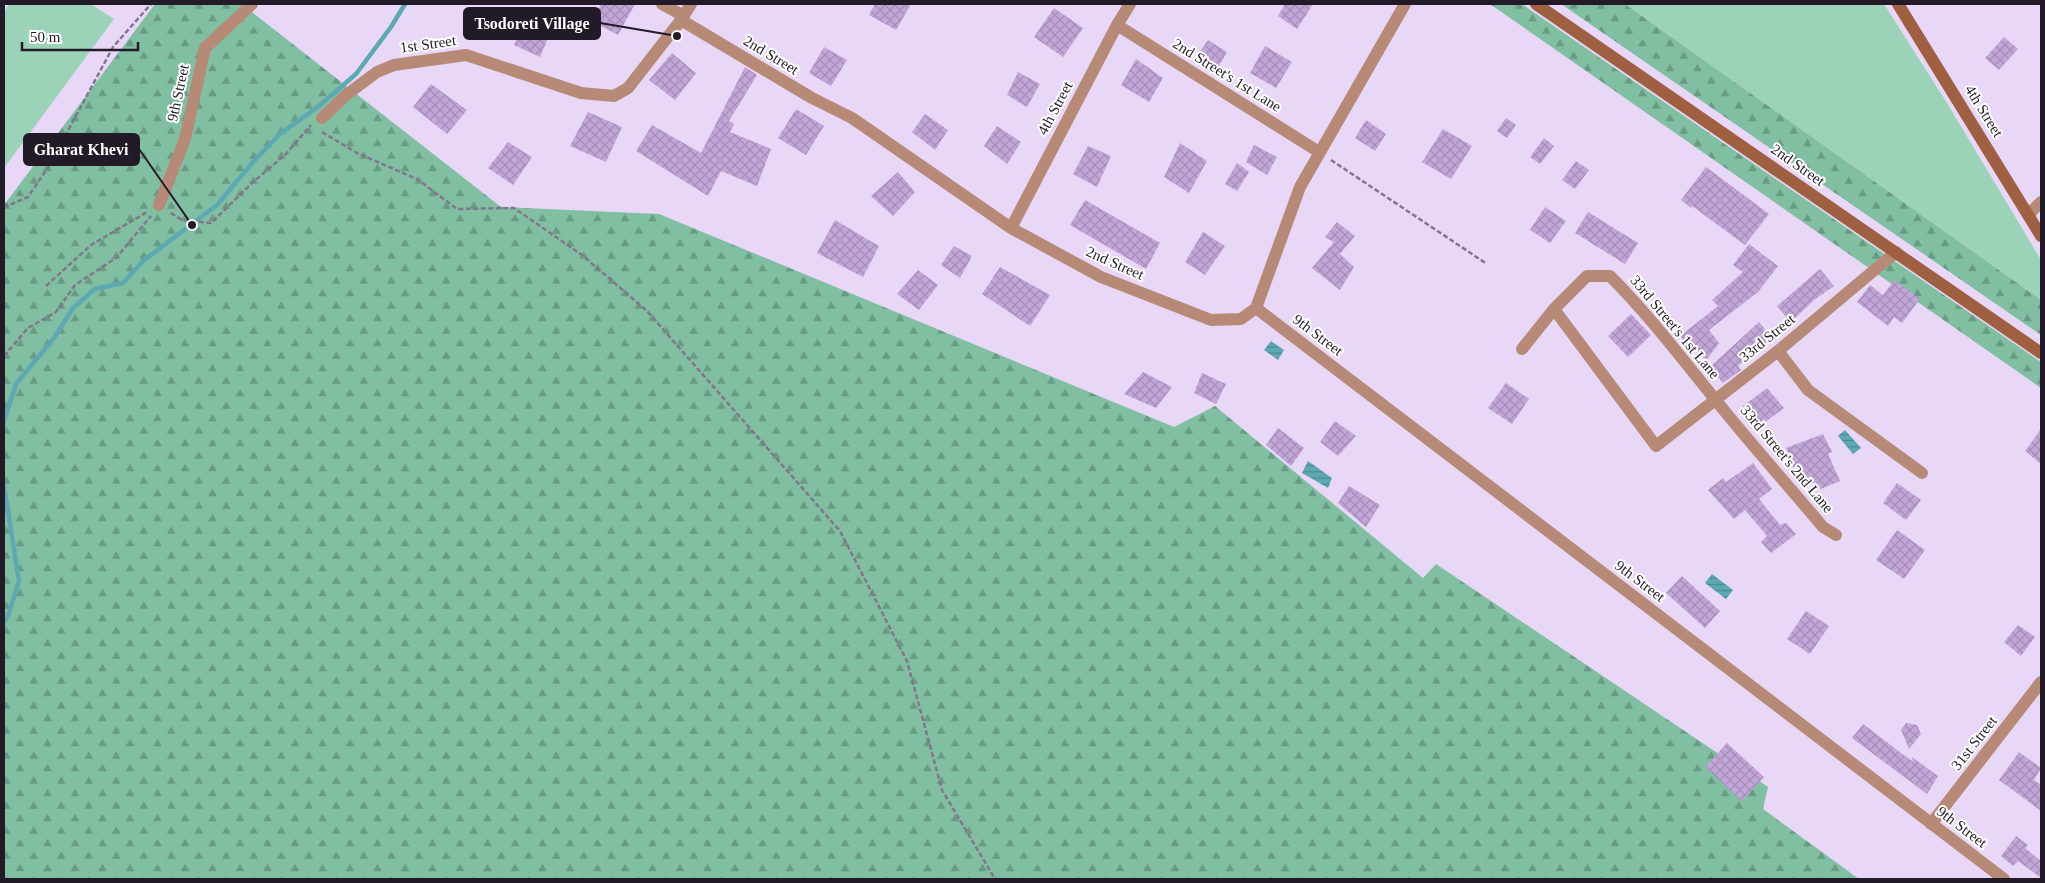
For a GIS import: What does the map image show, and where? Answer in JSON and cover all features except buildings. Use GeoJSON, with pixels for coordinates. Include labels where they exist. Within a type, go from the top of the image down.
{"type":"FeatureCollection","features":[{"type":"Feature","properties":{"kind":"main road","name":"2nd Street"},"geometry":{"type":"LineString","coordinates":[[1536,4],[2041,353]]}},
{"type":"Feature","properties":{"kind":"main road","name":"4th Street"},"geometry":{"type":"LineString","coordinates":[[1898,4],[2041,236]]}},
{"type":"Feature","properties":{"kind":"street","name":"9th Street"},"geometry":{"type":"LineString","coordinates":[[159,205],[185,139],[205,48],[252,4]]}},
{"type":"Feature","properties":{"kind":"street","name":"2nd Street"},"geometry":{"type":"LineString","coordinates":[[662,4],[812,98],[852,118],[1011,228],[1101,277],[1211,320],[1241,319],[1256,308]]}},
{"type":"Feature","properties":{"kind":"street","name":"1st Street"},"geometry":{"type":"LineString","coordinates":[[316,122],[346,95],[377,72],[394,65],[466,55],[581,93],[614,96],[628,88],[683,18],[691,4]]}},
{"type":"Feature","properties":{"kind":"street","name":"4th Street"},"geometry":{"type":"LineString","coordinates":[[1011,228],[1117,25],[1130,4]]}},
{"type":"Feature","properties":{"kind":"street"},"geometry":{"type":"LineString","coordinates":[[1256,308],[1300,187],[1405,4]]}},
{"type":"Feature","properties":{"kind":"street","name":"2nd Street's 1st Lane"},"geometry":{"type":"LineString","coordinates":[[1117,25],[1319,152]]}},
{"type":"Feature","properties":{"kind":"street"},"geometry":{"type":"LineString","coordinates":[[2028,215],[2041,202]]}},
{"type":"Feature","properties":{"kind":"street","name":"33rd Street"},"geometry":{"type":"LineString","coordinates":[[1554,309],[1656,446],[1778,351],[1896,252]]}},
{"type":"Feature","properties":{"kind":"street","name":"33rd Street's 1st Lane"},"geometry":{"type":"LineString","coordinates":[[1522,349],[1554,309],[1587,276],[1610,276],[1634,300],[1663,334],[1715,400]]}},
{"type":"Feature","properties":{"kind":"street","name":"9th Street"},"geometry":{"type":"LineString","coordinates":[[1256,308],[2004,879]]}},
{"type":"Feature","properties":{"kind":"street"},"geometry":{"type":"LineString","coordinates":[[1778,351],[1808,390],[1922,473]]}},
{"type":"Feature","properties":{"kind":"street","name":"33rd Street's 2nd Lane"},"geometry":{"type":"LineString","coordinates":[[1715,400],[1823,527],[1836,536]]}},
{"type":"Feature","properties":{"kind":"street","name":"31st Street"},"geometry":{"type":"LineString","coordinates":[[1931,824],[2041,682]]}},
{"type":"Feature","properties":{"kind":"path"},"geometry":{"type":"LineString","coordinates":[[4,204],[7,206],[28,197],[49,166],[113,48],[151,4]]}},
{"type":"Feature","properties":{"kind":"path"},"geometry":{"type":"LineString","coordinates":[[183,220],[209,222],[286,155],[316,122],[357,153],[417,179],[457,208],[514,208],[582,255],[647,311],[840,530],[907,661],[942,790],[995,879]]}},
{"type":"Feature","properties":{"kind":"path"},"geometry":{"type":"LineString","coordinates":[[1319,152],[1487,264]]}},
{"type":"Feature","properties":{"kind":"path"},"geometry":{"type":"LineString","coordinates":[[46,286],[91,245],[159,205]]}},
{"type":"Feature","properties":{"kind":"path"},"geometry":{"type":"LineString","coordinates":[[4,356],[28,328],[56,312],[75,285],[116,258],[159,205]]}},
{"type":"Feature","properties":{"kind":"shaded area"},"geometry":{"type":"Polygon","coordinates":[[[9,4],[91,4],[114,19],[4,168],[4,12],[9,4]]]}},
{"type":"Feature","properties":{"kind":"shaded area"},"geometry":{"type":"Polygon","coordinates":[[[1625,4],[1884,4],[1947,103],[2041,260],[2041,300],[1625,4]]]}},
{"type":"Feature","properties":{"kind":"shaded area"},"geometry":{"type":"Polygon","coordinates":[[[1271,341],[1284,350],[1278,360],[1264,350],[1271,341]]]}},
{"type":"Feature","properties":{"kind":"shaded area"},"geometry":{"type":"Polygon","coordinates":[[[1845,430],[1861,448],[1853,454],[1838,436],[1845,430]]]}},
{"type":"Feature","properties":{"kind":"shaded area"},"geometry":{"type":"Polygon","coordinates":[[[1308,461],[1332,478],[1328,488],[1302,473],[1308,461]]]}},
{"type":"Feature","properties":{"kind":"shaded area"},"geometry":{"type":"Polygon","coordinates":[[[1712,574],[1733,590],[1726,599],[1705,583],[1712,574]]]}},
{"type":"Feature","properties":{"kind":"green space"},"geometry":{"type":"Polygon","coordinates":[[[155,4],[248,4],[253,13],[501,207],[659,214],[1174,427],[1215,406],[1423,578],[1436,564],[1768,787],[1763,809],[1859,879],[4,879],[4,205],[155,4]]]}},
{"type":"Feature","properties":{"kind":"green space"},"geometry":{"type":"Polygon","coordinates":[[[1490,4],[1522,4],[2041,362],[2041,388],[1490,4]]]}},
{"type":"Feature","properties":{"kind":"green space"},"geometry":{"type":"Polygon","coordinates":[[[1561,4],[1625,4],[2041,300],[2041,335],[1561,4]]]}},
{"type":"Feature","properties":{"kind":"waterway"},"geometry":{"type":"LineString","coordinates":[[4,421],[16,384],[54,338],[73,308],[95,289],[123,283],[143,261],[217,205],[253,162],[280,134],[319,106],[356,74],[391,27],[405,4]]}},
{"type":"Feature","properties":{"kind":"waterway"},"geometry":{"type":"LineString","coordinates":[[4,486],[19,581],[8,616],[4,622]]}},
{"type":"Feature","properties":{"kind":"place","name":"Tsodoreti Village"},"geometry":{"type":"Point","coordinates":[677,36]}},
{"type":"Feature","properties":{"kind":"place","name":"Gharat Khevi"},"geometry":{"type":"Point","coordinates":[192,225]}}]}
